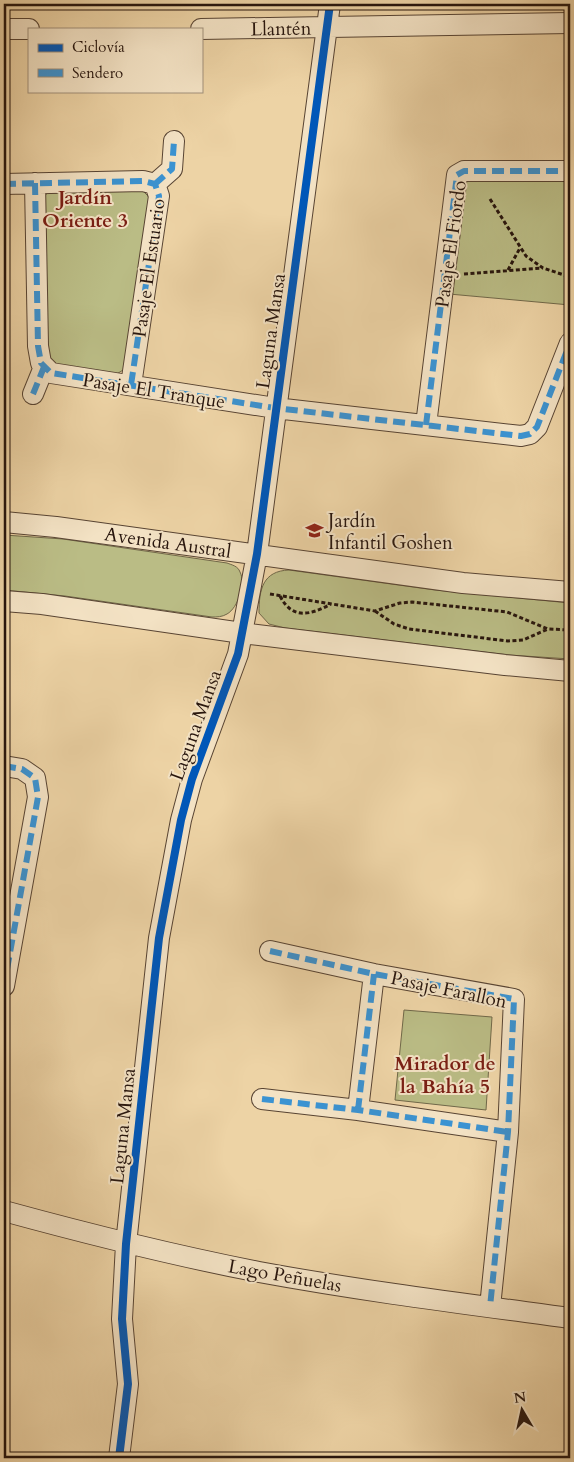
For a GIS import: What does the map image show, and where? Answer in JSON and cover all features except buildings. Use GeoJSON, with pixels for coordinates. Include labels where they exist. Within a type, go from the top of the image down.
{"type":"FeatureCollection","features":[{"type":"Feature","properties":{"kind":"street","name":"Laguna Mansa"},"geometry":{"type":"LineString","coordinates":[[119,1458],[128,1384],[122,1319],[126,1244],[159,938],[172,860],[192,779],[238,654],[257,554],[330,4]]}},
{"type":"Feature","properties":{"kind":"street","name":"Llantén"},"geometry":{"type":"LineString","coordinates":[[202,29],[570,23]]}},
{"type":"Feature","properties":{"kind":"street"},"geometry":{"type":"LineString","coordinates":[[4,29],[28,29]]}},
{"type":"Feature","properties":{"kind":"street"},"geometry":{"type":"LineString","coordinates":[[155,184],[172,169],[174,141]]}},
{"type":"Feature","properties":{"kind":"street","name":"Pasaje El Fiordo"},"geometry":{"type":"LineString","coordinates":[[426,425],[459,172],[570,171]]}},
{"type":"Feature","properties":{"kind":"street","name":"Pasaje El Estuario"},"geometry":{"type":"LineString","coordinates":[[4,184],[143,181],[155,184],[159,196],[131,385]]}},
{"type":"Feature","properties":{"kind":"street"},"geometry":{"type":"LineString","coordinates":[[33,394],[44,367],[39,358],[38,346],[35,184]]}},
{"type":"Feature","properties":{"kind":"street","name":"Pasaje El Tranque"},"geometry":{"type":"LineString","coordinates":[[44,367],[51,372],[63,376],[275,408],[426,425],[511,437],[530,434],[537,427],[570,343]]}},
{"type":"Feature","properties":{"kind":"street","name":"Avenida Austral"},"geometry":{"type":"LineString","coordinates":[[4,522],[56,527],[492,586],[570,592]]}},
{"type":"Feature","properties":{"kind":"street"},"geometry":{"type":"LineString","coordinates":[[4,601],[70,608],[242,633],[505,665],[570,671]]}},
{"type":"Feature","properties":{"kind":"street"},"geometry":{"type":"LineString","coordinates":[[4,766],[22,769],[35,778],[38,797],[4,986]]}},
{"type":"Feature","properties":{"kind":"street","name":"Pasaje Farallon"},"geometry":{"type":"LineString","coordinates":[[270,951],[374,974],[514,999],[508,1132],[490,1307]]}},
{"type":"Feature","properties":{"kind":"street","name":"Pasaje Farallon"},"geometry":{"type":"LineString","coordinates":[[358,1110],[374,974]]}},
{"type":"Feature","properties":{"kind":"street"},"geometry":{"type":"LineString","coordinates":[[262,1099],[358,1110],[508,1132]]}},
{"type":"Feature","properties":{"kind":"street","name":"Lago Peñuelas"},"geometry":{"type":"LineString","coordinates":[[4,1211],[126,1244],[277,1275],[570,1318]]}},
{"type":"Feature","properties":{"kind":"path"},"geometry":{"type":"LineString","coordinates":[[490,199],[520,247],[534,264],[570,276]]}},
{"type":"Feature","properties":{"kind":"path"},"geometry":{"type":"LineString","coordinates":[[508,270],[520,247]]}},
{"type":"Feature","properties":{"kind":"path"},"geometry":{"type":"LineString","coordinates":[[445,277],[480,271],[543,268]]}},
{"type":"Feature","properties":{"kind":"path"},"geometry":{"type":"LineString","coordinates":[[250,591],[375,610],[400,603],[412,602],[507,612],[548,629],[570,630]]}},
{"type":"Feature","properties":{"kind":"path"},"geometry":{"type":"LineString","coordinates":[[280,596],[285,605],[298,614],[310,614],[331,604]]}},
{"type":"Feature","properties":{"kind":"path"},"geometry":{"type":"LineString","coordinates":[[375,610],[394,624],[409,630],[508,641],[523,640],[548,629]]}},
{"type":"Feature","properties":{"kind":"green space"},"geometry":{"type":"Polygon","coordinates":[[[570,178],[570,305],[449,294],[463,181],[570,178]]]}},
{"type":"Feature","properties":{"kind":"green space"},"geometry":{"type":"Polygon","coordinates":[[[141,189],[150,201],[128,367],[115,375],[56,367],[48,359],[45,195],[50,192],[141,189]]]}},
{"type":"Feature","properties":{"kind":"green space"},"geometry":{"type":"Polygon","coordinates":[[[4,535],[63,539],[227,563],[238,568],[242,577],[240,595],[231,611],[223,616],[214,617],[65,596],[4,590],[4,535]]]}},
{"type":"Feature","properties":{"kind":"green space"},"geometry":{"type":"Polygon","coordinates":[[[289,570],[435,590],[570,603],[570,659],[509,655],[285,628],[269,624],[259,613],[260,596],[264,583],[273,574],[289,570]]]}},
{"type":"Feature","properties":{"kind":"green space"},"geometry":{"type":"Polygon","coordinates":[[[404,1010],[492,1017],[486,1110],[395,1100],[404,1010]]]}},
{"type":"Feature","properties":{"kind":"marked path"},"geometry":{"type":"LineString","coordinates":[[155,184],[172,169],[174,141]]}},
{"type":"Feature","properties":{"kind":"marked path"},"geometry":{"type":"LineString","coordinates":[[426,425],[457,175],[464,171],[570,171]]}},
{"type":"Feature","properties":{"kind":"marked path"},"geometry":{"type":"LineString","coordinates":[[4,184],[143,181],[155,184],[159,196],[131,385]]}},
{"type":"Feature","properties":{"kind":"marked path"},"geometry":{"type":"LineString","coordinates":[[35,183],[38,346],[41,363],[51,373],[275,408],[521,436],[530,434],[537,427],[570,343]]}},
{"type":"Feature","properties":{"kind":"marked path"},"geometry":{"type":"LineString","coordinates":[[33,394],[44,367]]}},
{"type":"Feature","properties":{"kind":"marked path"},"geometry":{"type":"LineString","coordinates":[[4,766],[22,769],[35,778],[38,797],[4,986]]}},
{"type":"Feature","properties":{"kind":"marked path"},"geometry":{"type":"LineString","coordinates":[[270,951],[374,974],[514,999],[508,1132],[490,1307]]}},
{"type":"Feature","properties":{"kind":"marked path"},"geometry":{"type":"LineString","coordinates":[[358,1110],[374,974]]}},
{"type":"Feature","properties":{"kind":"marked path"},"geometry":{"type":"LineString","coordinates":[[262,1099],[358,1110],[508,1132]]}},
{"type":"Feature","properties":{"kind":"cycle path"},"geometry":{"type":"LineString","coordinates":[[119,1458],[128,1384],[122,1319],[126,1244],[159,938],[181,820],[192,779],[238,654],[257,554],[330,4]]}},
{"type":"Feature","properties":{"kind":"place","name":"Jardín Infantil Goshen"},"geometry":{"type":"Point","coordinates":[314,531]}},
{"type":"Feature","properties":{"kind":"district","name":"Jardín Oriente 3"},"geometry":{"type":"Point","coordinates":[85,208]}},
{"type":"Feature","properties":{"kind":"district","name":"Mirador de la Bahía 5"},"geometry":{"type":"Point","coordinates":[445,1074]}}]}
